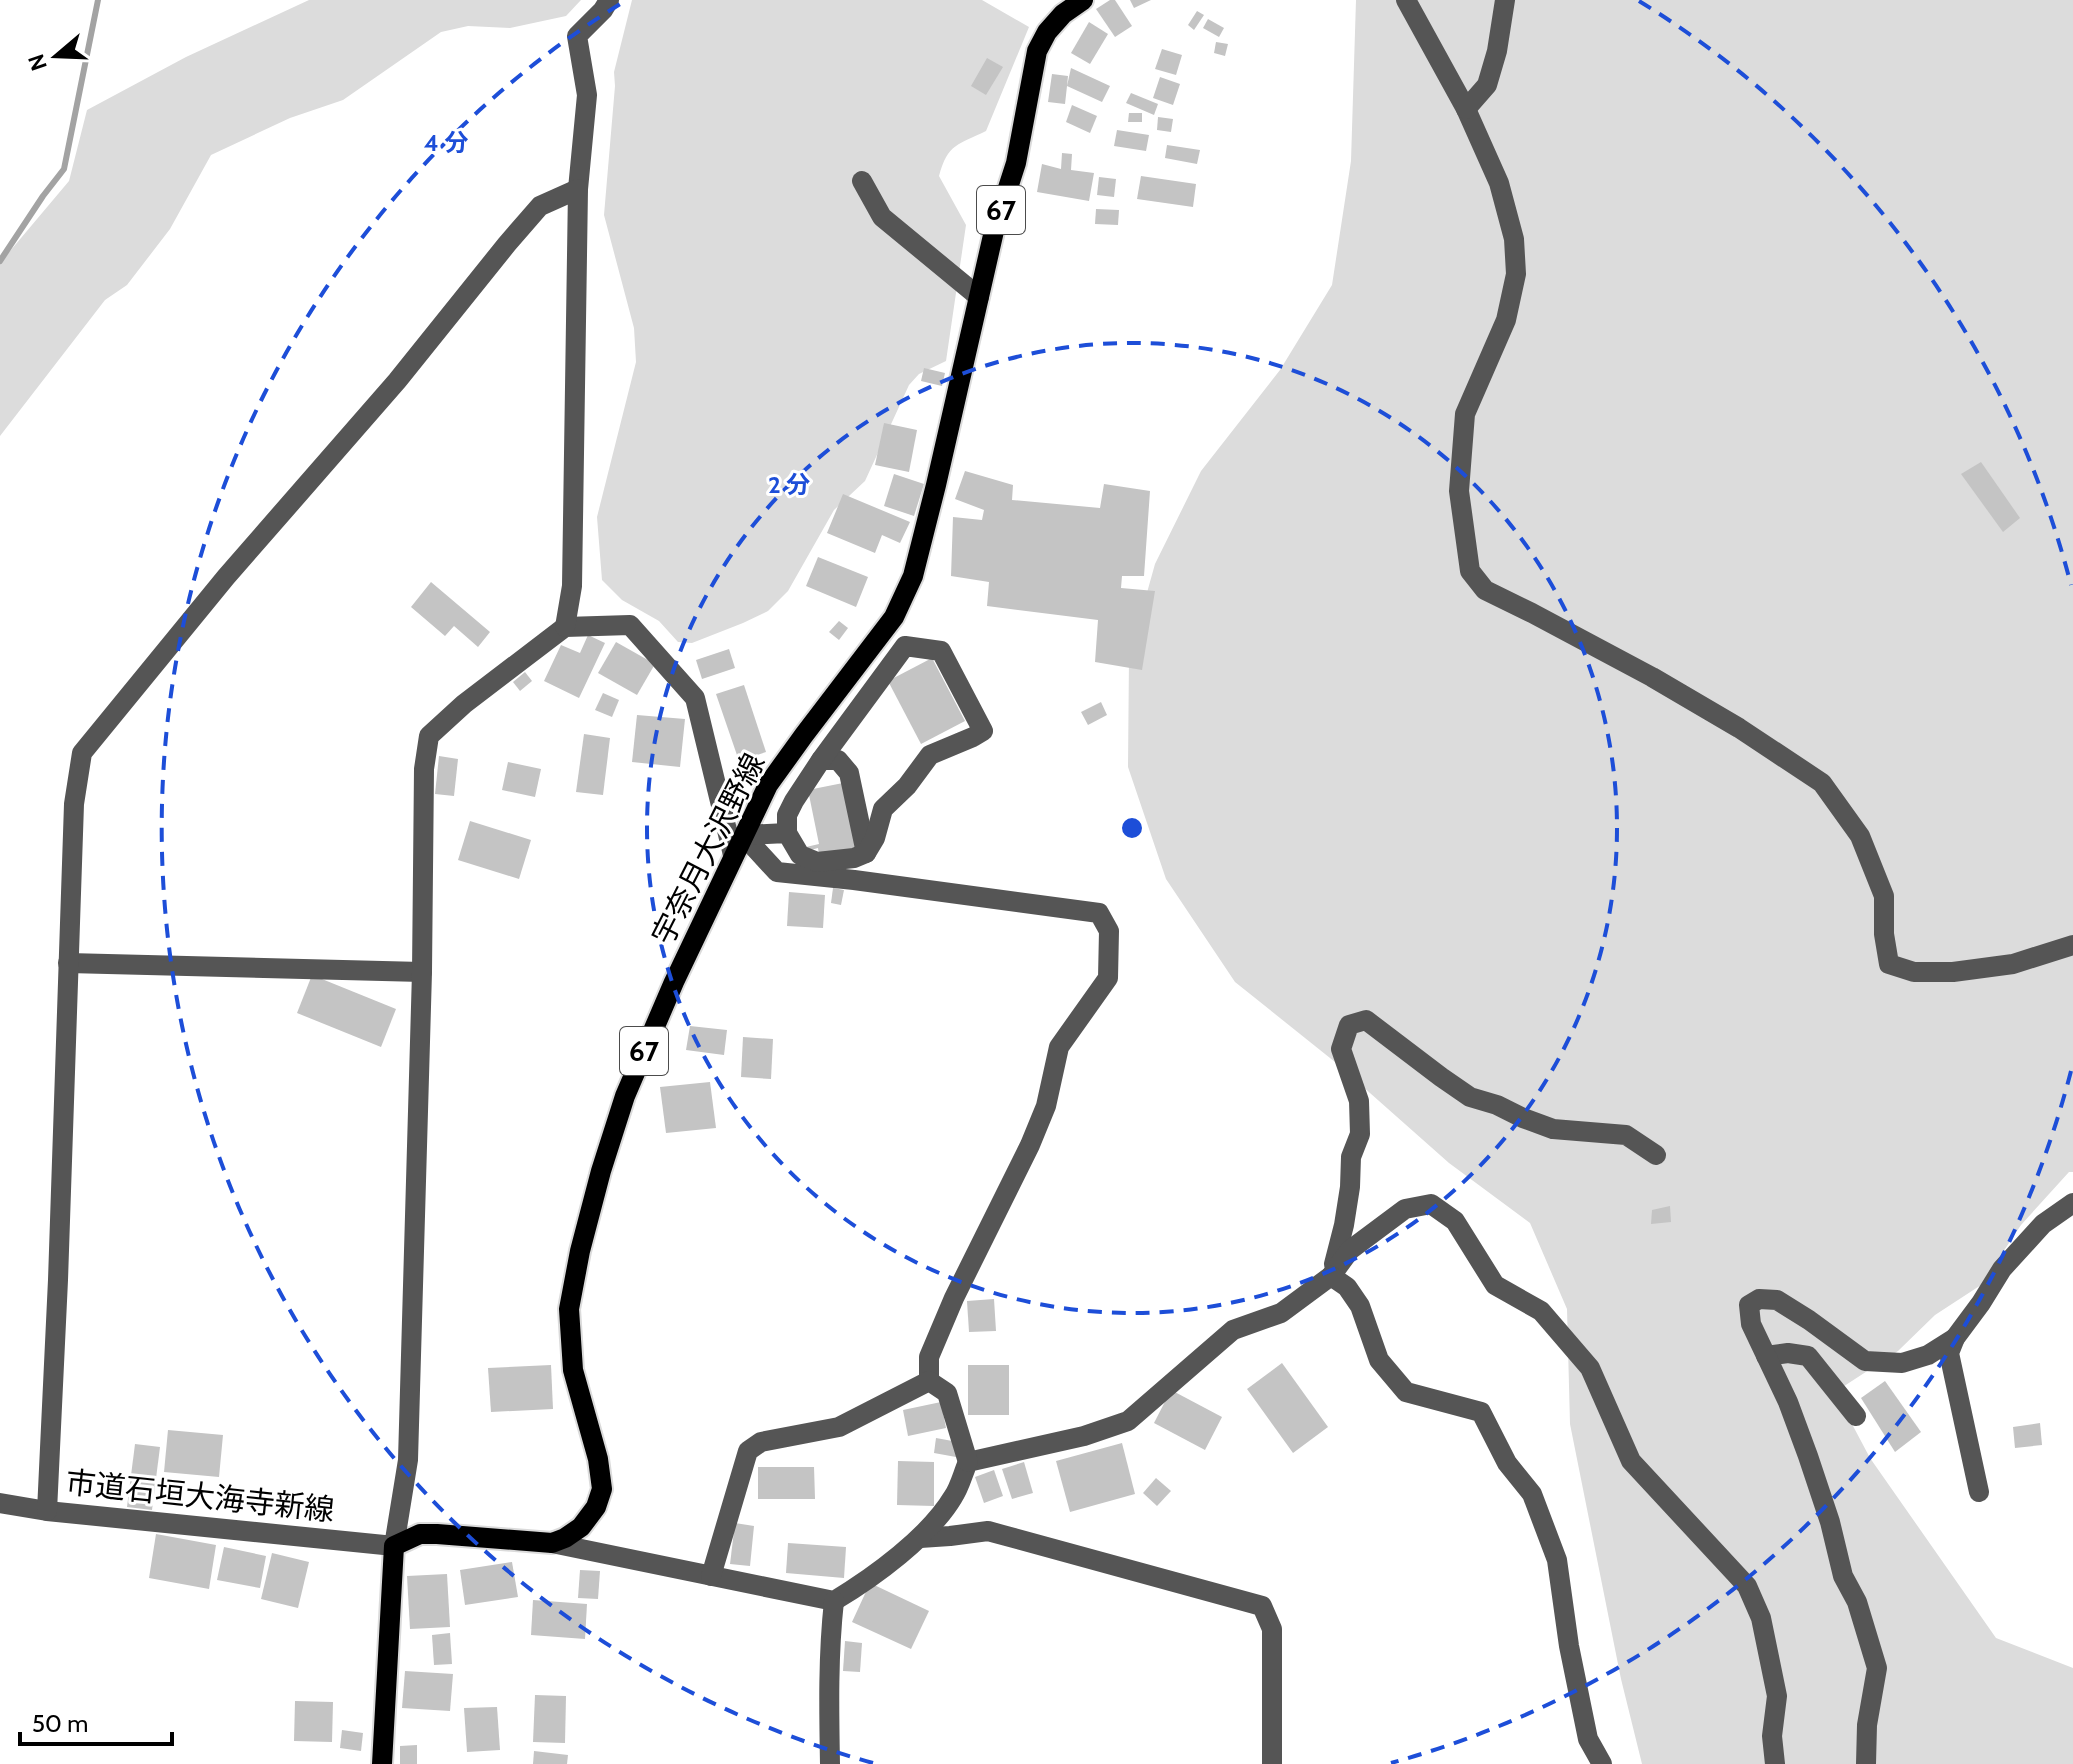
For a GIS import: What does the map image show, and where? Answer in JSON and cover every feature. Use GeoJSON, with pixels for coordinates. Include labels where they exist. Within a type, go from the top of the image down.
{"type":"FeatureCollection","features":[{"type":"Feature","properties":{"kind":"main road","name":"宇奈月大沢野線"},"geometry":{"type":"LineString","coordinates":[[552,1543],[581,1527],[596,1507],[602,1489],[598,1459],[573,1370],[569,1309],[601,1171],[625,1096],[674,982],[768,785],[894,617],[913,576],[994,231],[1016,163],[1037,51],[1047,32],[1063,14],[1083,0]]}},
{"type":"Feature","properties":{"kind":"main road"},"geometry":{"type":"LineString","coordinates":[[382,1764],[394,1546],[420,1534],[552,1543]]}},
{"type":"Feature","properties":{"kind":"street"},"geometry":{"type":"LineString","coordinates":[[565,627],[572,586],[578,189],[587,95],[577,36],[609,0]]}},
{"type":"Feature","properties":{"kind":"street"},"geometry":{"type":"LineString","coordinates":[[1406,0],[1466,109],[1499,183],[1514,239],[1516,274],[1506,320],[1465,414],[1459,491],[1470,571],[1477,581],[1485,590],[1714,713],[1822,783],[1860,836],[1884,896],[1884,934],[1889,964],[1914,972],[1953,972],[2013,964],[2073,945]]}},
{"type":"Feature","properties":{"kind":"street"},"geometry":{"type":"LineString","coordinates":[[1466,109],[1487,85],[1497,51],[1505,0]]}},
{"type":"Feature","properties":{"kind":"street"},"geometry":{"type":"LineString","coordinates":[[862,181],[882,217],[979,297]]}},
{"type":"Feature","properties":{"kind":"street"},"geometry":{"type":"LineString","coordinates":[[47,1511],[74,804],[82,753],[226,577],[397,381],[540,206],[578,189]]}},
{"type":"Feature","properties":{"kind":"street"},"geometry":{"type":"LineString","coordinates":[[394,1546],[408,1460],[422,972],[424,769],[429,736],[475,695],[565,627],[630,625],[695,698],[733,855]]}},
{"type":"Feature","properties":{"kind":"street"},"geometry":{"type":"LineString","coordinates":[[905,646],[941,651],[983,731],[930,755],[907,786],[883,809],[875,838],[866,853],[854,858],[817,862],[800,855],[787,833],[787,815],[821,760],[905,646]]}},
{"type":"Feature","properties":{"kind":"street"},"geometry":{"type":"LineString","coordinates":[[821,760],[838,760],[849,773],[866,853]]}},
{"type":"Feature","properties":{"kind":"street"},"geometry":{"type":"LineString","coordinates":[[743,835],[787,833]]}},
{"type":"Feature","properties":{"kind":"street"},"geometry":{"type":"LineString","coordinates":[[743,835],[777,872],[1099,913],[1109,931],[1108,978],[1059,1047],[1046,1106],[1030,1145],[954,1298],[929,1357],[929,1381]]}},
{"type":"Feature","properties":{"kind":"street"},"geometry":{"type":"LineString","coordinates":[[68,963],[422,972]]}},
{"type":"Feature","properties":{"kind":"street"},"geometry":{"type":"LineString","coordinates":[[1331,1276],[1344,1225],[1351,1157],[1360,1134],[1359,1101],[1341,1049],[1349,1025],[1366,1020],[1470,1097],[1553,1129],[1626,1135],[1656,1155]]}},
{"type":"Feature","properties":{"kind":"street"},"geometry":{"type":"LineString","coordinates":[[1979,1492],[1949,1353],[1955,1338],[2002,1269],[2043,1224],[2073,1203]]}},
{"type":"Feature","properties":{"kind":"street"},"geometry":{"type":"LineString","coordinates":[[968,1462],[1084,1436],[1128,1421],[1233,1330],[1281,1313],[1331,1276],[1350,1250],[1405,1209],[1431,1204],[1455,1221],[1495,1285],[1541,1311],[1590,1368],[1631,1461],[1747,1586],[1761,1618],[1777,1696],[1772,1736],[1775,1764]]}},
{"type":"Feature","properties":{"kind":"street"},"geometry":{"type":"LineString","coordinates":[[1331,1276],[1347,1287],[1360,1306],[1379,1360],[1406,1392],[1481,1412],[1507,1463],[1532,1494],[1557,1560],[1569,1646],[1588,1739],[1602,1764]]}},
{"type":"Feature","properties":{"kind":"street"},"geometry":{"type":"LineString","coordinates":[[1866,1764],[1867,1725],[1877,1668],[1857,1602],[1843,1576],[1830,1522],[1808,1456],[1788,1402],[1751,1324],[1749,1305],[1759,1299],[1777,1300],[1865,1361],[1902,1363],[1928,1355],[1955,1338]]}},
{"type":"Feature","properties":{"kind":"street"},"geometry":{"type":"LineString","coordinates":[[1766,1356],[1788,1353],[1808,1356],[1856,1416]]}},
{"type":"Feature","properties":{"kind":"street"},"geometry":{"type":"LineString","coordinates":[[552,1543],[834,1601],[860,1586],[920,1538],[954,1497],[968,1462],[947,1393],[929,1381]]}},
{"type":"Feature","properties":{"kind":"street"},"geometry":{"type":"LineString","coordinates":[[711,1576],[748,1451],[761,1442],[839,1427],[929,1381]]}},
{"type":"Feature","properties":{"kind":"street","name":"市道石垣大海寺新線"},"geometry":{"type":"LineString","coordinates":[[0,1503],[47,1511],[394,1546]]}},
{"type":"Feature","properties":{"kind":"street"},"geometry":{"type":"LineString","coordinates":[[920,1538],[988,1531],[1262,1606],[1272,1629],[1272,1764]]}},
{"type":"Feature","properties":{"kind":"street"},"geometry":{"type":"LineString","coordinates":[[830,1764],[830,1636],[834,1601]]}},
{"type":"Feature","properties":{"kind":"shaded area"},"geometry":{"type":"Polygon","coordinates":[[[309,0],[581,0],[566,16],[510,28],[468,26],[441,32],[343,100],[290,118],[211,155],[170,229],[127,285],[105,300],[0,436],[0,263],[69,181],[87,110],[186,57],[309,0]]]}},
{"type":"Feature","properties":{"kind":"shaded area"},"geometry":{"type":"Polygon","coordinates":[[[632,0],[982,0],[1029,27],[986,131],[955,146],[946,157],[939,176],[966,225],[946,361],[919,374],[909,385],[865,481],[834,510],[788,591],[768,611],[692,643],[678,642],[659,621],[622,600],[602,580],[597,517],[636,362],[634,328],[604,215],[614,72],[632,0]]]}},
{"type":"Feature","properties":{"kind":"shaded area"},"geometry":{"type":"Polygon","coordinates":[[[1356,0],[2073,0],[2073,1172],[2069,1172],[2021,1225],[1981,1285],[1935,1315],[1898,1351],[1835,1392],[1870,1458],[1996,1638],[2073,1668],[2073,1764],[1642,1764],[1621,1679],[1570,1424],[1567,1309],[1530,1223],[1449,1163],[1335,1062],[1235,982],[1166,879],[1128,767],[1129,657],[1155,564],[1201,471],[1280,370],[1332,285],[1351,161],[1356,0]]]}},
{"type":"Feature","properties":{"kind":"building"},"geometry":{"type":"Polygon","coordinates":[[[1115,0],[1132,26],[1115,37],[1096,9],[1115,0]]]}},
{"type":"Feature","properties":{"kind":"building"},"geometry":{"type":"Polygon","coordinates":[[[1130,0],[1151,0],[1134,8],[1130,0]]]}},
{"type":"Feature","properties":{"kind":"building"},"geometry":{"type":"Polygon","coordinates":[[[1197,11],[1204,15],[1194,30],[1188,25],[1197,11]]]}},
{"type":"Feature","properties":{"kind":"building"},"geometry":{"type":"Polygon","coordinates":[[[1208,19],[1224,28],[1219,37],[1203,28],[1208,19]]]}},
{"type":"Feature","properties":{"kind":"building"},"geometry":{"type":"Polygon","coordinates":[[[1089,22],[1108,34],[1090,64],[1071,53],[1089,22]]]}},
{"type":"Feature","properties":{"kind":"building"},"geometry":{"type":"Polygon","coordinates":[[[1216,42],[1228,44],[1225,56],[1214,53],[1216,42]]]}},
{"type":"Feature","properties":{"kind":"building"},"geometry":{"type":"Polygon","coordinates":[[[1162,49],[1182,55],[1176,75],[1155,69],[1162,49]]]}},
{"type":"Feature","properties":{"kind":"building"},"geometry":{"type":"Polygon","coordinates":[[[987,58],[1003,67],[986,95],[971,86],[987,58]]]}},
{"type":"Feature","properties":{"kind":"building"},"geometry":{"type":"Polygon","coordinates":[[[1071,68],[1110,86],[1102,102],[1067,86],[1071,68]]]}},
{"type":"Feature","properties":{"kind":"building"},"geometry":{"type":"Polygon","coordinates":[[[1052,74],[1068,76],[1065,104],[1048,102],[1052,74]]]}},
{"type":"Feature","properties":{"kind":"building"},"geometry":{"type":"Polygon","coordinates":[[[1160,77],[1180,84],[1173,105],[1153,98],[1160,77]]]}},
{"type":"Feature","properties":{"kind":"building"},"geometry":{"type":"Polygon","coordinates":[[[1131,93],[1158,104],[1154,115],[1126,103],[1131,93]]]}},
{"type":"Feature","properties":{"kind":"building"},"geometry":{"type":"Polygon","coordinates":[[[1072,105],[1097,116],[1090,133],[1066,122],[1072,105]]]}},
{"type":"Feature","properties":{"kind":"building"},"geometry":{"type":"Polygon","coordinates":[[[1129,113],[1142,113],[1142,122],[1128,122],[1129,113]]]}},
{"type":"Feature","properties":{"kind":"building"},"geometry":{"type":"Polygon","coordinates":[[[1158,117],[1173,119],[1171,132],[1157,130],[1158,117]]]}},
{"type":"Feature","properties":{"kind":"building"},"geometry":{"type":"Polygon","coordinates":[[[1117,130],[1149,135],[1146,151],[1114,146],[1117,130]]]}},
{"type":"Feature","properties":{"kind":"building"},"geometry":{"type":"Polygon","coordinates":[[[1167,145],[1200,150],[1197,164],[1165,158],[1167,145]]]}},
{"type":"Feature","properties":{"kind":"building"},"geometry":{"type":"Polygon","coordinates":[[[1062,153],[1072,154],[1071,170],[1094,173],[1089,201],[1037,192],[1042,164],[1061,169],[1062,153]]]}},
{"type":"Feature","properties":{"kind":"building"},"geometry":{"type":"Polygon","coordinates":[[[1141,176],[1196,184],[1193,207],[1137,199],[1141,176]]]}},
{"type":"Feature","properties":{"kind":"building"},"geometry":{"type":"Polygon","coordinates":[[[1099,177],[1116,179],[1114,197],[1097,195],[1099,177]]]}},
{"type":"Feature","properties":{"kind":"building"},"geometry":{"type":"Polygon","coordinates":[[[1096,209],[1119,210],[1118,225],[1095,224],[1096,209]]]}},
{"type":"Feature","properties":{"kind":"building"},"geometry":{"type":"Polygon","coordinates":[[[924,368],[945,373],[942,386],[921,381],[924,368]]]}},
{"type":"Feature","properties":{"kind":"building"},"geometry":{"type":"Polygon","coordinates":[[[884,423],[917,430],[909,472],[875,465],[884,423]]]}},
{"type":"Feature","properties":{"kind":"building"},"geometry":{"type":"Polygon","coordinates":[[[1981,462],[2020,518],[2003,532],[1961,474],[1981,462]]]}},
{"type":"Feature","properties":{"kind":"building"},"geometry":{"type":"Polygon","coordinates":[[[965,471],[1013,485],[1012,500],[1100,508],[1104,484],[1150,491],[1144,576],[1122,576],[1121,588],[1155,591],[1142,670],[1095,662],[1098,620],[987,606],[989,582],[951,576],[953,517],[982,520],[984,510],[955,499],[965,471]]]}},
{"type":"Feature","properties":{"kind":"building"},"geometry":{"type":"Polygon","coordinates":[[[894,474],[924,484],[914,516],[884,506],[894,474]]]}},
{"type":"Feature","properties":{"kind":"building"},"geometry":{"type":"Polygon","coordinates":[[[843,494],[910,522],[900,543],[882,535],[875,553],[827,533],[843,494]]]}},
{"type":"Feature","properties":{"kind":"building"},"geometry":{"type":"Polygon","coordinates":[[[818,557],[868,577],[856,607],[806,586],[818,557]]]}},
{"type":"Feature","properties":{"kind":"building"},"geometry":{"type":"Polygon","coordinates":[[[431,582],[490,632],[478,647],[454,626],[445,636],[411,607],[431,582]]]}},
{"type":"Feature","properties":{"kind":"building"},"geometry":{"type":"Polygon","coordinates":[[[839,621],[848,628],[839,640],[829,632],[839,621]]]}},
{"type":"Feature","properties":{"kind":"building"},"geometry":{"type":"Polygon","coordinates":[[[588,635],[605,643],[579,698],[544,681],[561,645],[580,653],[588,635]]]}},
{"type":"Feature","properties":{"kind":"building"},"geometry":{"type":"Polygon","coordinates":[[[616,642],[655,664],[637,695],[598,673],[616,642]]]}},
{"type":"Feature","properties":{"kind":"building"},"geometry":{"type":"Polygon","coordinates":[[[729,649],[735,668],[702,679],[696,660],[729,649]]]}},
{"type":"Feature","properties":{"kind":"building"},"geometry":{"type":"Polygon","coordinates":[[[932,658],[965,721],[921,744],[888,681],[932,658]]]}},
{"type":"Feature","properties":{"kind":"building"},"geometry":{"type":"Polygon","coordinates":[[[525,672],[532,681],[520,691],[513,682],[525,672]]]}},
{"type":"Feature","properties":{"kind":"building"},"geometry":{"type":"Polygon","coordinates":[[[744,685],[766,752],[739,761],[716,694],[744,685]]]}},
{"type":"Feature","properties":{"kind":"building"},"geometry":{"type":"Polygon","coordinates":[[[603,693],[619,700],[612,717],[595,710],[603,693]]]}},
{"type":"Feature","properties":{"kind":"building"},"geometry":{"type":"Polygon","coordinates":[[[1101,702],[1107,715],[1088,725],[1081,712],[1101,702]]]}},
{"type":"Feature","properties":{"kind":"building"},"geometry":{"type":"Polygon","coordinates":[[[637,715],[685,719],[680,767],[632,762],[637,715]]]}},
{"type":"Feature","properties":{"kind":"building"},"geometry":{"type":"Polygon","coordinates":[[[584,734],[610,738],[603,795],[576,792],[584,734]]]}},
{"type":"Feature","properties":{"kind":"building"},"geometry":{"type":"Polygon","coordinates":[[[439,756],[458,759],[454,796],[435,794],[439,756]]]}},
{"type":"Feature","properties":{"kind":"building"},"geometry":{"type":"Polygon","coordinates":[[[508,762],[541,769],[535,797],[502,790],[508,762]]]}},
{"type":"Feature","properties":{"kind":"building"},"geometry":{"type":"Polygon","coordinates":[[[843,783],[856,848],[819,855],[818,848],[807,851],[806,847],[819,844],[808,790],[843,783]]]}},
{"type":"Feature","properties":{"kind":"building"},"geometry":{"type":"Polygon","coordinates":[[[470,821],[531,840],[519,879],[458,860],[470,821]]]}},
{"type":"Feature","properties":{"kind":"building"},"geometry":{"type":"Polygon","coordinates":[[[833,888],[844,890],[841,905],[831,903],[833,888]]]}},
{"type":"Feature","properties":{"kind":"building"},"geometry":{"type":"Polygon","coordinates":[[[789,892],[825,895],[823,928],[787,926],[789,892]]]}},
{"type":"Feature","properties":{"kind":"building"},"geometry":{"type":"Polygon","coordinates":[[[312,975],[396,1009],[381,1047],[297,1013],[312,975]]]}},
{"type":"Feature","properties":{"kind":"building"},"geometry":{"type":"Polygon","coordinates":[[[690,1026],[727,1030],[724,1055],[686,1050],[690,1026]]]}},
{"type":"Feature","properties":{"kind":"building"},"geometry":{"type":"Polygon","coordinates":[[[743,1037],[773,1039],[771,1079],[741,1077],[743,1037]]]}},
{"type":"Feature","properties":{"kind":"building"},"geometry":{"type":"Polygon","coordinates":[[[710,1082],[716,1128],[666,1133],[660,1087],[710,1082]]]}},
{"type":"Feature","properties":{"kind":"building"},"geometry":{"type":"Polygon","coordinates":[[[1670,1206],[1671,1222],[1651,1224],[1652,1210],[1670,1206]]]}},
{"type":"Feature","properties":{"kind":"building"},"geometry":{"type":"Polygon","coordinates":[[[994,1299],[996,1331],[969,1332],[967,1301],[994,1299]]]}},
{"type":"Feature","properties":{"kind":"building"},"geometry":{"type":"Polygon","coordinates":[[[1282,1363],[1328,1427],[1293,1453],[1247,1389],[1282,1363]]]}},
{"type":"Feature","properties":{"kind":"building"},"geometry":{"type":"Polygon","coordinates":[[[551,1365],[553,1409],[491,1412],[488,1368],[551,1365]]]}},
{"type":"Feature","properties":{"kind":"building"},"geometry":{"type":"Polygon","coordinates":[[[968,1365],[1009,1365],[1009,1415],[968,1415],[968,1365]]]}},
{"type":"Feature","properties":{"kind":"building"},"geometry":{"type":"Polygon","coordinates":[[[1885,1381],[1921,1432],[1895,1452],[1861,1398],[1885,1381]]]}},
{"type":"Feature","properties":{"kind":"building"},"geometry":{"type":"Polygon","coordinates":[[[1171,1390],[1222,1417],[1205,1450],[1154,1423],[1171,1390]]]}},
{"type":"Feature","properties":{"kind":"building"},"geometry":{"type":"Polygon","coordinates":[[[941,1402],[946,1428],[908,1436],[903,1410],[941,1402]]]}},
{"type":"Feature","properties":{"kind":"building"},"geometry":{"type":"Polygon","coordinates":[[[2040,1423],[2042,1445],[2015,1448],[2013,1427],[2040,1423]]]}},
{"type":"Feature","properties":{"kind":"building"},"geometry":{"type":"Polygon","coordinates":[[[168,1430],[223,1435],[219,1477],[164,1472],[168,1430]]]}},
{"type":"Feature","properties":{"kind":"building"},"geometry":{"type":"Polygon","coordinates":[[[936,1438],[958,1442],[956,1457],[934,1453],[936,1438]]]}},
{"type":"Feature","properties":{"kind":"building"},"geometry":{"type":"Polygon","coordinates":[[[1122,1443],[1135,1494],[1070,1512],[1056,1461],[1122,1443]]]}},
{"type":"Feature","properties":{"kind":"building"},"geometry":{"type":"Polygon","coordinates":[[[135,1444],[160,1447],[152,1510],[127,1507],[135,1444]]]}},
{"type":"Feature","properties":{"kind":"building"},"geometry":{"type":"Polygon","coordinates":[[[898,1461],[934,1462],[934,1506],[897,1505],[898,1461]]]}},
{"type":"Feature","properties":{"kind":"building"},"geometry":{"type":"Polygon","coordinates":[[[1024,1462],[1033,1493],[1012,1499],[1002,1469],[1024,1462]]]}},
{"type":"Feature","properties":{"kind":"building"},"geometry":{"type":"Polygon","coordinates":[[[758,1467],[814,1467],[815,1499],[758,1499],[758,1467]]]}},
{"type":"Feature","properties":{"kind":"building"},"geometry":{"type":"Polygon","coordinates":[[[994,1470],[1003,1496],[984,1503],[975,1477],[994,1470]]]}},
{"type":"Feature","properties":{"kind":"building"},"geometry":{"type":"Polygon","coordinates":[[[1156,1478],[1171,1491],[1157,1506],[1143,1493],[1156,1478]]]}},
{"type":"Feature","properties":{"kind":"building"},"geometry":{"type":"Polygon","coordinates":[[[735,1523],[754,1526],[750,1566],[730,1564],[735,1523]]]}},
{"type":"Feature","properties":{"kind":"building"},"geometry":{"type":"Polygon","coordinates":[[[156,1534],[216,1545],[209,1589],[149,1578],[156,1534]]]}},
{"type":"Feature","properties":{"kind":"building"},"geometry":{"type":"Polygon","coordinates":[[[788,1543],[846,1547],[844,1578],[786,1573],[788,1543]]]}},
{"type":"Feature","properties":{"kind":"building"},"geometry":{"type":"Polygon","coordinates":[[[224,1547],[266,1556],[260,1588],[217,1580],[224,1547]]]}},
{"type":"Feature","properties":{"kind":"building"},"geometry":{"type":"Polygon","coordinates":[[[272,1553],[309,1562],[298,1608],[261,1599],[272,1553]]]}},
{"type":"Feature","properties":{"kind":"building"},"geometry":{"type":"Polygon","coordinates":[[[512,1562],[518,1597],[465,1605],[460,1570],[512,1562]]]}},
{"type":"Feature","properties":{"kind":"building"},"geometry":{"type":"Polygon","coordinates":[[[580,1570],[600,1571],[598,1599],[578,1598],[580,1570]]]}},
{"type":"Feature","properties":{"kind":"building"},"geometry":{"type":"Polygon","coordinates":[[[447,1574],[450,1627],[410,1629],[407,1576],[447,1574]]]}},
{"type":"Feature","properties":{"kind":"building"},"geometry":{"type":"Polygon","coordinates":[[[870,1583],[929,1611],[911,1649],[852,1622],[870,1583]]]}},
{"type":"Feature","properties":{"kind":"building"},"geometry":{"type":"Polygon","coordinates":[[[533,1600],[587,1604],[585,1639],[531,1635],[533,1600]]]}},
{"type":"Feature","properties":{"kind":"building"},"geometry":{"type":"Polygon","coordinates":[[[450,1633],[452,1664],[434,1665],[432,1635],[450,1633]]]}},
{"type":"Feature","properties":{"kind":"building"},"geometry":{"type":"Polygon","coordinates":[[[845,1641],[862,1643],[860,1672],[843,1671],[845,1641]]]}},
{"type":"Feature","properties":{"kind":"building"},"geometry":{"type":"Polygon","coordinates":[[[405,1671],[453,1674],[450,1711],[402,1708],[405,1671]]]}},
{"type":"Feature","properties":{"kind":"building"},"geometry":{"type":"Polygon","coordinates":[[[535,1695],[566,1696],[565,1743],[533,1742],[535,1695]]]}},
{"type":"Feature","properties":{"kind":"building"},"geometry":{"type":"Polygon","coordinates":[[[295,1701],[333,1702],[332,1742],[294,1741],[295,1701]]]}},
{"type":"Feature","properties":{"kind":"building"},"geometry":{"type":"Polygon","coordinates":[[[497,1707],[500,1750],[467,1752],[464,1708],[497,1707]]]}},
{"type":"Feature","properties":{"kind":"building"},"geometry":{"type":"Polygon","coordinates":[[[342,1730],[363,1733],[361,1751],[340,1748],[342,1730]]]}},
{"type":"Feature","properties":{"kind":"building"},"geometry":{"type":"Polygon","coordinates":[[[417,1745],[417,1764],[400,1764],[400,1746],[417,1745]]]}},
{"type":"Feature","properties":{"kind":"building"},"geometry":{"type":"Polygon","coordinates":[[[534,1751],[568,1755],[567,1764],[533,1764],[534,1751]]]}},
{"type":"Feature","properties":{"kind":"waterway"},"geometry":{"type":"LineString","coordinates":[[0,261],[64,169],[98,0]]}}]}
